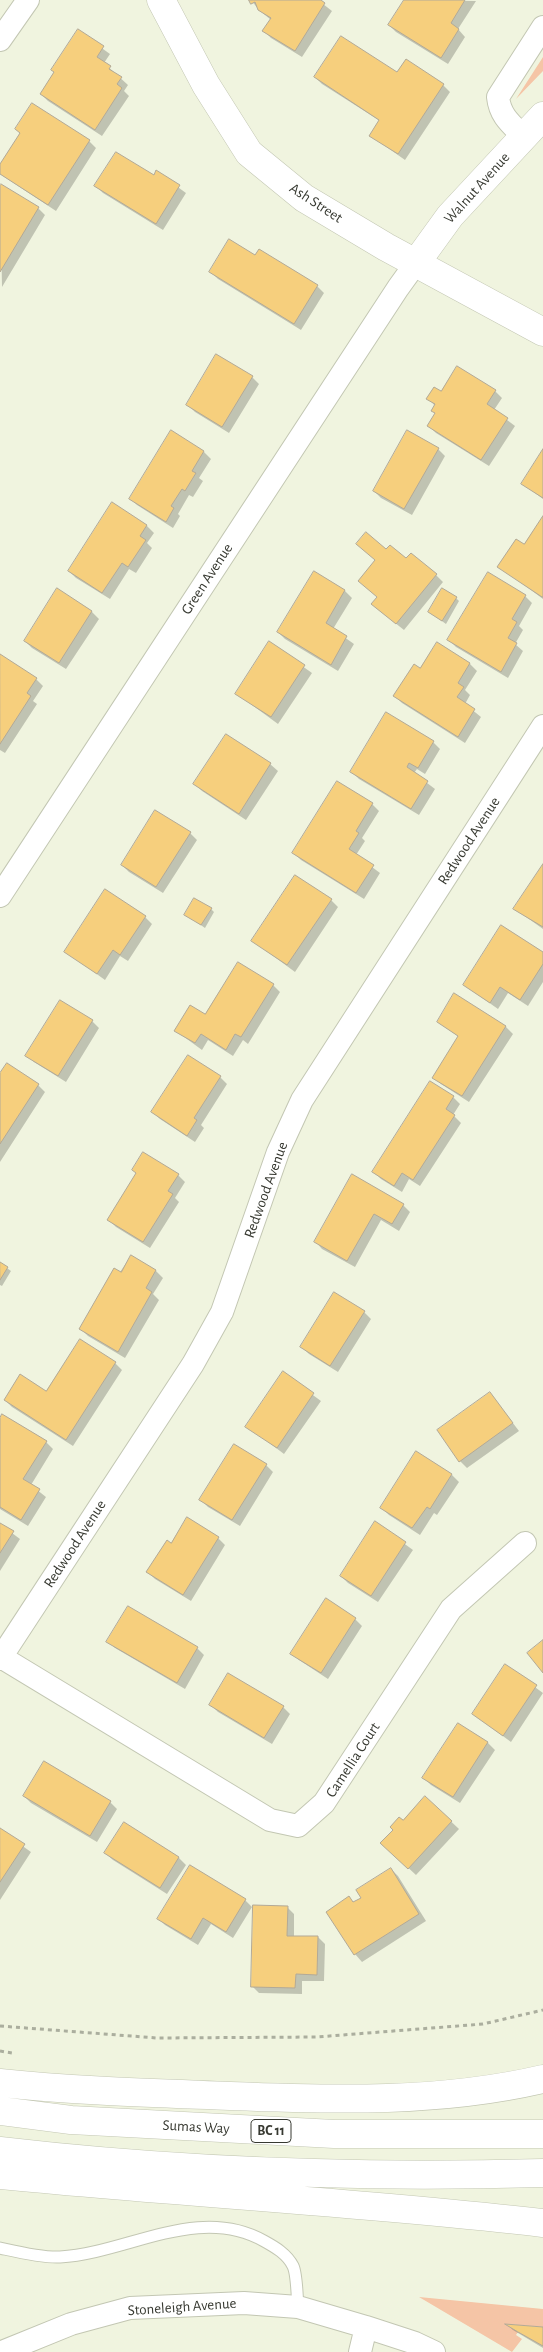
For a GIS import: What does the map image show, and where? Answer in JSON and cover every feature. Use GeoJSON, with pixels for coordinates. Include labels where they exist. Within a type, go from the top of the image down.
{"type":"FeatureCollection","features":[{"type":"Feature","properties":{"kind":"main road","name":"Ash Street"},"geometry":{"type":"LineString","coordinates":[[161,0],[206,85],[249,153],[304,198],[416,263],[543,332]]}},
{"type":"Feature","properties":{"kind":"main road","name":"Walnut Avenue"},"geometry":{"type":"LineString","coordinates":[[416,263],[450,216],[543,116]]}},
{"type":"Feature","properties":{"kind":"main road"},"geometry":{"type":"LineString","coordinates":[[0,2083],[105,2092],[321,2099],[387,2098],[457,2092],[522,2084],[543,2079]]}},
{"type":"Feature","properties":{"kind":"main road","name":"Sumas Way"},"geometry":{"type":"LineString","coordinates":[[0,2111],[70,2120],[334,2134],[543,2134]]}},
{"type":"Feature","properties":{"kind":"main road"},"geometry":{"type":"LineString","coordinates":[[0,2151],[159,2166],[273,2172],[466,2175],[543,2173]]}},
{"type":"Feature","properties":{"kind":"main road"},"geometry":{"type":"LineString","coordinates":[[0,2175],[122,2187],[268,2196],[543,2223]]}},
{"type":"Feature","properties":{"kind":"street"},"geometry":{"type":"LineString","coordinates":[[0,40],[28,0]]}},
{"type":"Feature","properties":{"kind":"street"},"geometry":{"type":"LineString","coordinates":[[524,137],[503,116],[499,109],[498,97],[543,27]]}},
{"type":"Feature","properties":{"kind":"street","name":"Green Avenue"},"geometry":{"type":"LineString","coordinates":[[0,896],[416,263]]}},
{"type":"Feature","properties":{"kind":"street","name":"Redwood Avenue"},"geometry":{"type":"LineString","coordinates":[[0,1658],[193,1364],[222,1312],[278,1152],[302,1100],[543,726]]}},
{"type":"Feature","properties":{"kind":"street","name":"Camellia Court"},"geometry":{"type":"LineString","coordinates":[[0,1658],[270,1820],[298,1826],[324,1803],[451,1609],[525,1543]]}},
{"type":"Feature","properties":{"kind":"street","name":"Stoneleigh Avenue"},"geometry":{"type":"LineString","coordinates":[[2,2352],[71,2324],[130,2308],[244,2303],[298,2307],[366,2326],[415,2343],[434,2352]]}},
{"type":"Feature","properties":{"kind":"street"},"geometry":{"type":"LineString","coordinates":[[360,2352],[366,2326]]}},
{"type":"Feature","properties":{"kind":"lane"},"geometry":{"type":"LineString","coordinates":[[0,2248],[59,2257],[98,2251],[178,2229],[220,2226],[254,2235],[279,2249],[293,2266],[298,2307]]}},
{"type":"Feature","properties":{"kind":"path"},"geometry":{"type":"LineString","coordinates":[[0,2026],[157,2038],[317,2037],[483,2024],[543,2010]]}},
{"type":"Feature","properties":{"kind":"path"},"geometry":{"type":"LineString","coordinates":[[0,2051],[17,2054]]}},
{"type":"Feature","properties":{"kind":"shaded area"},"geometry":{"type":"Polygon","coordinates":[[[543,57],[543,71],[516,99],[543,57]]]}},
{"type":"Feature","properties":{"kind":"shaded area"},"geometry":{"type":"Polygon","coordinates":[[[419,2297],[543,2309],[543,2327],[506,2324],[518,2332],[516,2335],[522,2339],[512,2352],[419,2297]]]}},
{"type":"Feature","properties":{"kind":"building"},"geometry":{"type":"Polygon","coordinates":[[[249,0],[321,0],[325,3],[295,51],[262,31],[271,18],[258,10],[255,2],[251,4],[249,0]]]}},
{"type":"Feature","properties":{"kind":"building"},"geometry":{"type":"Polygon","coordinates":[[[404,0],[465,0],[451,23],[459,29],[441,58],[388,25],[404,0]]]}},
{"type":"Feature","properties":{"kind":"building"},"geometry":{"type":"Polygon","coordinates":[[[78,29],[104,46],[97,57],[111,66],[109,69],[122,77],[117,84],[122,88],[95,130],[40,94],[54,72],[51,70],[78,29]]]}},
{"type":"Feature","properties":{"kind":"building"},"geometry":{"type":"Polygon","coordinates":[[[341,36],[397,72],[406,59],[444,84],[398,154],[369,136],[379,120],[314,77],[341,36]]]}},
{"type":"Feature","properties":{"kind":"building"},"geometry":{"type":"Polygon","coordinates":[[[32,103],[90,140],[48,205],[0,174],[0,164],[20,133],[15,129],[32,103]]]}},
{"type":"Feature","properties":{"kind":"building"},"geometry":{"type":"Polygon","coordinates":[[[116,152],[154,175],[156,170],[180,185],[156,224],[94,186],[116,152]]]}},
{"type":"Feature","properties":{"kind":"building"},"geometry":{"type":"Polygon","coordinates":[[[0,185],[39,207],[0,272],[0,185]]]}},
{"type":"Feature","properties":{"kind":"building"},"geometry":{"type":"Polygon","coordinates":[[[229,239],[255,255],[259,249],[318,285],[294,324],[209,272],[229,239]]]}},
{"type":"Feature","properties":{"kind":"building"},"geometry":{"type":"Polygon","coordinates":[[[216,354],[253,376],[222,427],[186,405],[216,354]]]}},
{"type":"Feature","properties":{"kind":"building"},"geometry":{"type":"Polygon","coordinates":[[[457,366],[496,390],[487,404],[508,418],[481,460],[427,426],[435,413],[431,411],[435,404],[426,399],[434,387],[441,391],[457,366]]]}},
{"type":"Feature","properties":{"kind":"building"},"geometry":{"type":"Polygon","coordinates":[[[171,430],[204,451],[192,471],[196,473],[185,491],[182,489],[171,506],[174,508],[166,522],[129,499],[171,430]]]}},
{"type":"Feature","properties":{"kind":"building"},"geometry":{"type":"Polygon","coordinates":[[[407,430],[439,448],[404,509],[373,491],[407,430]]]}},
{"type":"Feature","properties":{"kind":"building"},"geometry":{"type":"Polygon","coordinates":[[[543,449],[543,498],[521,484],[543,449]]]}},
{"type":"Feature","properties":{"kind":"building"},"geometry":{"type":"Polygon","coordinates":[[[112,502],[147,525],[140,536],[146,540],[128,567],[122,563],[102,593],[68,571],[112,502]]]}},
{"type":"Feature","properties":{"kind":"building"},"geometry":{"type":"Polygon","coordinates":[[[543,516],[542,597],[497,567],[516,539],[524,544],[543,516]]]}},
{"type":"Feature","properties":{"kind":"building"},"geometry":{"type":"Polygon","coordinates":[[[366,532],[386,549],[390,545],[406,558],[411,553],[437,574],[396,624],[371,604],[377,597],[358,581],[375,560],[356,544],[366,532]]]}},
{"type":"Feature","properties":{"kind":"building"},"geometry":{"type":"Polygon","coordinates":[[[314,571],[345,590],[326,623],[347,636],[331,665],[277,632],[314,571]]]}},
{"type":"Feature","properties":{"kind":"building"},"geometry":{"type":"Polygon","coordinates":[[[488,572],[526,595],[512,619],[517,622],[508,638],[517,643],[501,672],[447,640],[488,572]]]}},
{"type":"Feature","properties":{"kind":"building"},"geometry":{"type":"Polygon","coordinates":[[[57,588],[92,611],[59,663],[24,641],[57,588]]]}},
{"type":"Feature","properties":{"kind":"building"},"geometry":{"type":"Polygon","coordinates":[[[442,588],[457,597],[442,621],[428,612],[442,588]]]}},
{"type":"Feature","properties":{"kind":"building"},"geometry":{"type":"Polygon","coordinates":[[[269,641],[305,665],[271,717],[235,694],[269,641]]]}},
{"type":"Feature","properties":{"kind":"building"},"geometry":{"type":"Polygon","coordinates":[[[437,642],[470,663],[458,683],[464,687],[457,697],[475,709],[458,737],[393,696],[414,664],[420,668],[437,642]]]}},
{"type":"Feature","properties":{"kind":"building"},"geometry":{"type":"Polygon","coordinates":[[[0,654],[37,678],[27,693],[31,696],[0,744],[0,654]]]}},
{"type":"Feature","properties":{"kind":"building"},"geometry":{"type":"Polygon","coordinates":[[[386,712],[434,741],[418,768],[409,763],[407,767],[428,781],[411,809],[350,772],[386,712]]]}},
{"type":"Feature","properties":{"kind":"building"},"geometry":{"type":"Polygon","coordinates":[[[226,734],[271,763],[239,814],[193,784],[226,734]]]}},
{"type":"Feature","properties":{"kind":"building"},"geometry":{"type":"Polygon","coordinates":[[[337,781],[373,803],[356,831],[359,833],[349,849],[374,865],[356,893],[292,853],[337,781]]]}},
{"type":"Feature","properties":{"kind":"building"},"geometry":{"type":"Polygon","coordinates":[[[155,810],[191,832],[156,887],[121,865],[155,810]]]}},
{"type":"Feature","properties":{"kind":"building"},"geometry":{"type":"Polygon","coordinates":[[[543,864],[543,927],[513,909],[543,864]]]}},
{"type":"Feature","properties":{"kind":"building"},"geometry":{"type":"Polygon","coordinates":[[[295,875],[332,899],[287,965],[251,941],[295,875]]]}},
{"type":"Feature","properties":{"kind":"building"},"geometry":{"type":"Polygon","coordinates":[[[105,889],[146,916],[120,955],[113,950],[97,974],[64,952],[105,889]]]}},
{"type":"Feature","properties":{"kind":"building"},"geometry":{"type":"Polygon","coordinates":[[[194,898],[212,908],[201,925],[184,915],[194,898]]]}},
{"type":"Feature","properties":{"kind":"building"},"geometry":{"type":"Polygon","coordinates":[[[501,925],[543,952],[543,964],[520,1000],[500,987],[490,1003],[463,985],[501,925]]]}},
{"type":"Feature","properties":{"kind":"building"},"geometry":{"type":"Polygon","coordinates":[[[238,962],[274,984],[241,1037],[235,1034],[226,1050],[201,1034],[195,1043],[174,1031],[190,1005],[205,1014],[238,962]]]}},
{"type":"Feature","properties":{"kind":"building"},"geometry":{"type":"Polygon","coordinates":[[[454,993],[506,1026],[462,1096],[432,1078],[458,1036],[437,1022],[454,993]]]}},
{"type":"Feature","properties":{"kind":"building"},"geometry":{"type":"Polygon","coordinates":[[[60,1000],[93,1020],[58,1076],[25,1056],[60,1000]]]}},
{"type":"Feature","properties":{"kind":"building"},"geometry":{"type":"Polygon","coordinates":[[[188,1055],[221,1076],[194,1118],[197,1120],[187,1136],[151,1112],[188,1055]]]}},
{"type":"Feature","properties":{"kind":"building"},"geometry":{"type":"Polygon","coordinates":[[[7,1063],[39,1084],[0,1144],[0,1073],[7,1063]]]}},
{"type":"Feature","properties":{"kind":"building"},"geometry":{"type":"Polygon","coordinates":[[[430,1081],[454,1096],[446,1109],[455,1115],[413,1180],[402,1173],[394,1186],[372,1172],[430,1081]]]}},
{"type":"Feature","properties":{"kind":"building"},"geometry":{"type":"Polygon","coordinates":[[[143,1152],[179,1174],[168,1191],[173,1194],[143,1242],[107,1220],[136,1173],[132,1170],[143,1152]]]}},
{"type":"Feature","properties":{"kind":"building"},"geometry":{"type":"Polygon","coordinates":[[[352,1174],[404,1204],[392,1224],[374,1214],[347,1261],[314,1242],[352,1174]]]}},
{"type":"Feature","properties":{"kind":"building"},"geometry":{"type":"Polygon","coordinates":[[[131,1255],[156,1270],[146,1288],[152,1292],[118,1352],[79,1329],[114,1268],[121,1272],[131,1255]]]}},
{"type":"Feature","properties":{"kind":"building"},"geometry":{"type":"Polygon","coordinates":[[[0,1262],[8,1267],[0,1280],[0,1262]]]}},
{"type":"Feature","properties":{"kind":"building"},"geometry":{"type":"Polygon","coordinates":[[[334,1292],[365,1311],[330,1366],[300,1347],[334,1292]]]}},
{"type":"Feature","properties":{"kind":"building"},"geometry":{"type":"Polygon","coordinates":[[[80,1339],[116,1362],[66,1440],[4,1400],[20,1374],[46,1391],[80,1339]]]}},
{"type":"Feature","properties":{"kind":"building"},"geometry":{"type":"Polygon","coordinates":[[[283,1371],[314,1393],[277,1448],[245,1427],[283,1371]]]}},
{"type":"Feature","properties":{"kind":"building"},"geometry":{"type":"Polygon","coordinates":[[[490,1392],[513,1423],[459,1462],[437,1430],[490,1392]]]}},
{"type":"Feature","properties":{"kind":"building"},"geometry":{"type":"Polygon","coordinates":[[[2,1414],[47,1441],[23,1479],[40,1489],[21,1520],[0,1507],[0,1418],[2,1414]]]}},
{"type":"Feature","properties":{"kind":"building"},"geometry":{"type":"Polygon","coordinates":[[[234,1444],[267,1464],[232,1520],[199,1500],[234,1444]]]}},
{"type":"Feature","properties":{"kind":"building"},"geometry":{"type":"Polygon","coordinates":[[[416,1451],[452,1474],[430,1509],[427,1507],[412,1528],[380,1508],[416,1451]]]}},
{"type":"Feature","properties":{"kind":"building"},"geometry":{"type":"Polygon","coordinates":[[[187,1517],[219,1537],[183,1595],[146,1572],[167,1540],[171,1543],[187,1517]]]}},
{"type":"Feature","properties":{"kind":"building"},"geometry":{"type":"Polygon","coordinates":[[[375,1521],[406,1542],[371,1596],[340,1576],[375,1521]]]}},
{"type":"Feature","properties":{"kind":"building"},"geometry":{"type":"Polygon","coordinates":[[[0,1523],[14,1531],[0,1553],[0,1523]]]}},
{"type":"Feature","properties":{"kind":"building"},"geometry":{"type":"Polygon","coordinates":[[[326,1598],[356,1618],[321,1673],[290,1654],[326,1598]]]}},
{"type":"Feature","properties":{"kind":"building"},"geometry":{"type":"Polygon","coordinates":[[[128,1606],[198,1647],[177,1683],[106,1642],[128,1606]]]}},
{"type":"Feature","properties":{"kind":"building"},"geometry":{"type":"Polygon","coordinates":[[[543,1640],[543,1673],[527,1653],[543,1640]]]}},
{"type":"Feature","properties":{"kind":"building"},"geometry":{"type":"Polygon","coordinates":[[[505,1664],[537,1685],[503,1736],[472,1714],[505,1664]]]}},
{"type":"Feature","properties":{"kind":"building"},"geometry":{"type":"Polygon","coordinates":[[[228,1673],[284,1706],[264,1738],[209,1705],[228,1673]]]}},
{"type":"Feature","properties":{"kind":"building"},"geometry":{"type":"Polygon","coordinates":[[[458,1723],[488,1742],[453,1797],[422,1778],[458,1723]]]}},
{"type":"Feature","properties":{"kind":"building"},"geometry":{"type":"Polygon","coordinates":[[[44,1761],[111,1801],[90,1836],[23,1796],[44,1761]]]}},
{"type":"Feature","properties":{"kind":"building"},"geometry":{"type":"Polygon","coordinates":[[[425,1796],[452,1821],[408,1869],[380,1843],[393,1830],[390,1827],[399,1817],[403,1820],[425,1796]]]}},
{"type":"Feature","properties":{"kind":"building"},"geometry":{"type":"Polygon","coordinates":[[[124,1822],[179,1857],[160,1888],[104,1853],[124,1822]]]}},
{"type":"Feature","properties":{"kind":"building"},"geometry":{"type":"Polygon","coordinates":[[[0,1828],[25,1844],[0,1882],[0,1828]]]}},
{"type":"Feature","properties":{"kind":"building"},"geometry":{"type":"Polygon","coordinates":[[[190,1865],[246,1899],[226,1932],[203,1918],[191,1939],[157,1919],[190,1865]]]}},
{"type":"Feature","properties":{"kind":"building"},"geometry":{"type":"Polygon","coordinates":[[[391,1868],[419,1914],[354,1955],[326,1912],[349,1896],[353,1902],[361,1898],[356,1890],[391,1868]]]}},
{"type":"Feature","properties":{"kind":"building"},"geometry":{"type":"Polygon","coordinates":[[[253,1905],[288,1906],[287,1936],[318,1936],[317,1975],[296,1974],[295,1988],[251,1987],[253,1905]]]}},
{"type":"Feature","properties":{"kind":"building"},"geometry":{"type":"Polygon","coordinates":[[[505,2324],[543,2327],[543,2346],[518,2332],[505,2324]]]}}]}
